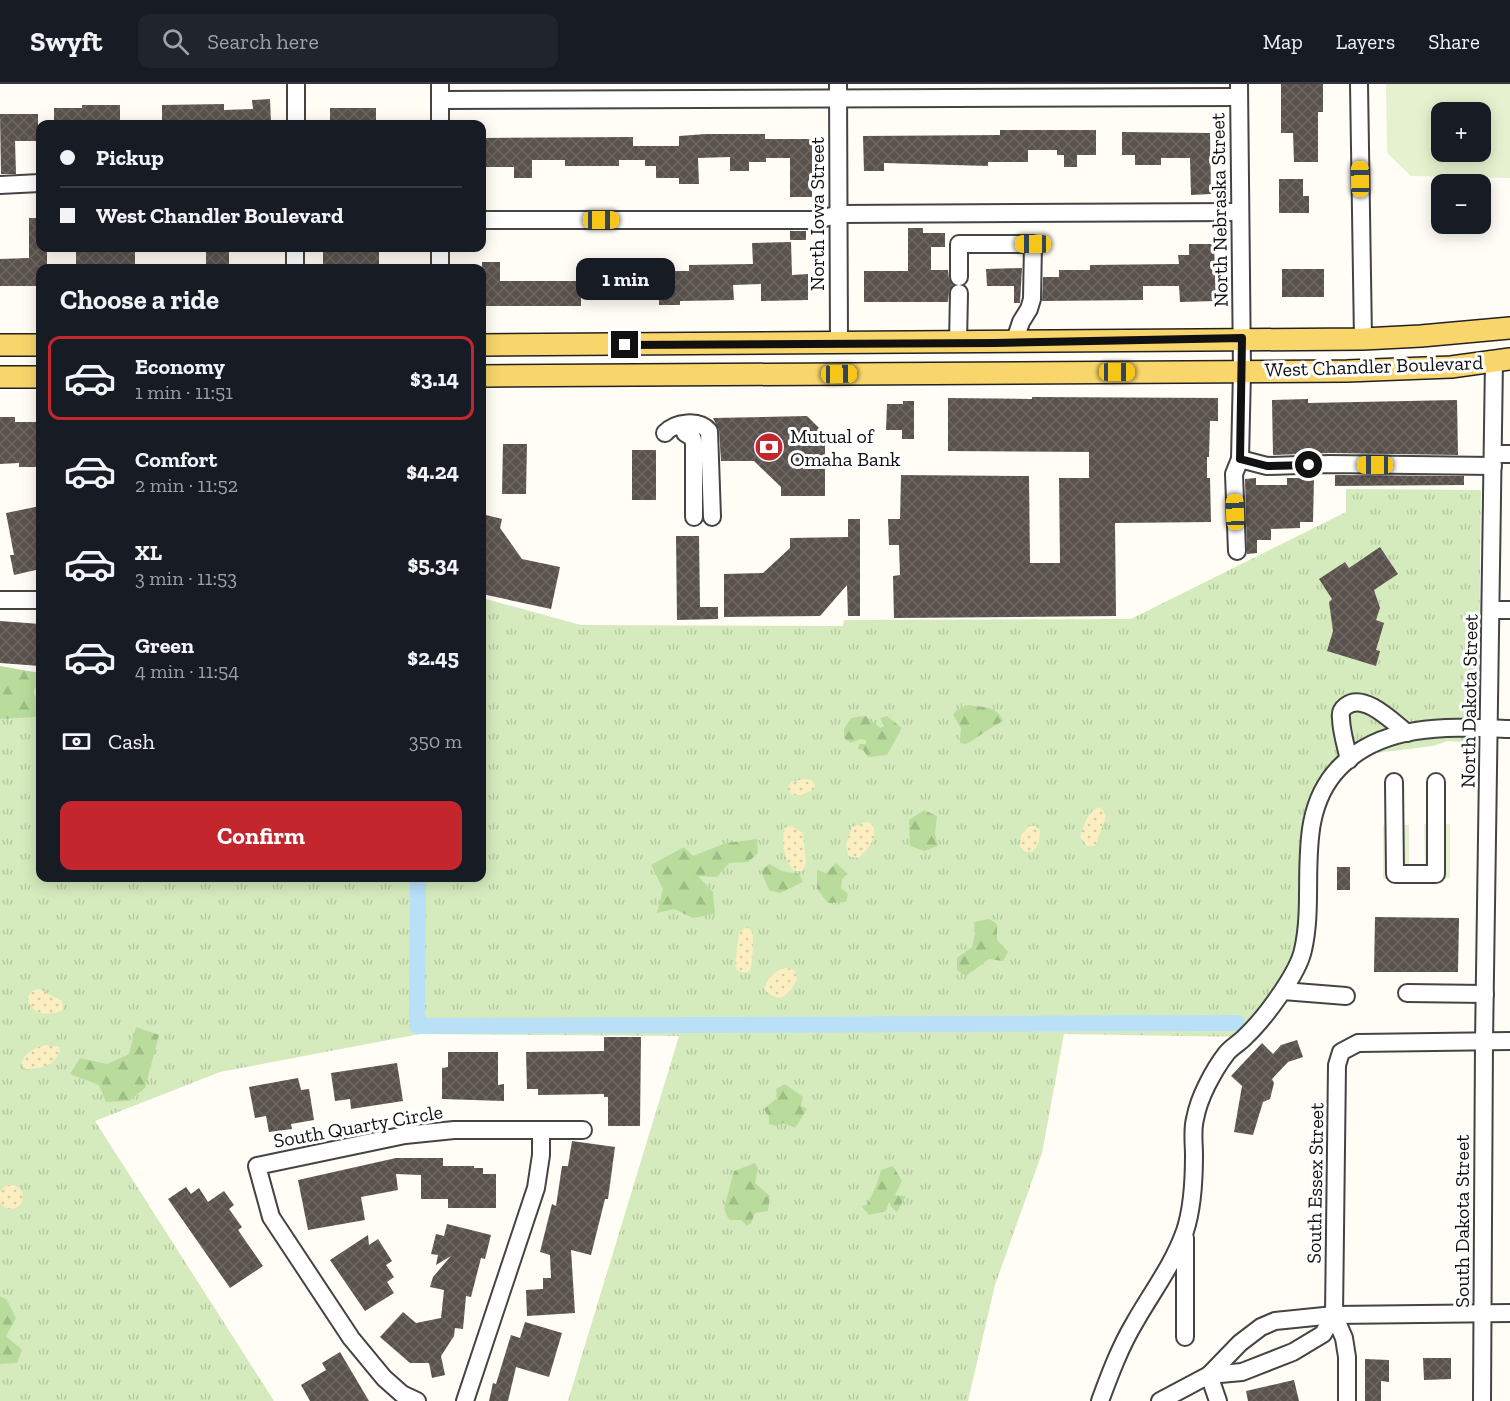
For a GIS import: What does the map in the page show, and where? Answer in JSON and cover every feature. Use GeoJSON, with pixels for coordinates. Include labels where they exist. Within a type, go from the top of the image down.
{"type":"FeatureCollection","features":[{"type":"Feature","properties":{"kind":"main road","name":"West Chandler Boulevard"},"geometry":{"type":"LineString","coordinates":[[486,345],[1014,343],[1242,338],[1363,339],[1510,328]]}},
{"type":"Feature","properties":{"kind":"main road"},"geometry":{"type":"LineString","coordinates":[[0,345],[36,345]]}},
{"type":"Feature","properties":{"kind":"main road","name":"West Chandler Boulevard"},"geometry":{"type":"LineString","coordinates":[[486,376],[1242,371],[1451,367],[1502,360]]}},
{"type":"Feature","properties":{"kind":"main road"},"geometry":{"type":"LineString","coordinates":[[0,377],[36,376]]}},
{"type":"Feature","properties":{"kind":"street"},"geometry":{"type":"LineString","coordinates":[[296,84],[296,120]]}},
{"type":"Feature","properties":{"kind":"street"},"geometry":{"type":"LineString","coordinates":[[1359,84],[1363,339]]}},
{"type":"Feature","properties":{"kind":"street"},"geometry":{"type":"LineString","coordinates":[[440,120],[440,92],[1239,90]]}},
{"type":"Feature","properties":{"kind":"street","name":"North Nebraska Street"},"geometry":{"type":"LineString","coordinates":[[1236,551],[1234,474],[1240,459],[1242,371],[1239,90]]}},
{"type":"Feature","properties":{"kind":"street","name":"North Iowa Street"},"geometry":{"type":"LineString","coordinates":[[838,91],[839,344]]}},
{"type":"Feature","properties":{"kind":"street"},"geometry":{"type":"LineString","coordinates":[[0,185],[36,183]]}},
{"type":"Feature","properties":{"kind":"street"},"geometry":{"type":"LineString","coordinates":[[486,220],[817,220],[838,214],[1240,212]]}},
{"type":"Feature","properties":{"kind":"street"},"geometry":{"type":"LineString","coordinates":[[958,343],[960,244],[1033,244],[1032,299],[1014,343]]}},
{"type":"Feature","properties":{"kind":"street","name":"North Dakota Street"},"geometry":{"type":"LineString","coordinates":[[1484,1042],[1492,610],[1502,360]]}},
{"type":"Feature","properties":{"kind":"street"},"geometry":{"type":"LineString","coordinates":[[686,424],[699,424],[709,431],[703,517],[701,437],[694,433],[685,433],[665,437],[669,429],[686,424]]}},
{"type":"Feature","properties":{"kind":"street"},"geometry":{"type":"LineString","coordinates":[[1240,459],[1267,466],[1499,458]]}},
{"type":"Feature","properties":{"kind":"street"},"geometry":{"type":"LineString","coordinates":[[0,600],[36,600]]}},
{"type":"Feature","properties":{"kind":"street"},"geometry":{"type":"LineString","coordinates":[[1492,610],[1510,610]]}},
{"type":"Feature","properties":{"kind":"street"},"geometry":{"type":"LineString","coordinates":[[1349,760],[1340,716],[1343,708],[1350,703],[1361,702],[1372,706],[1407,732]]}},
{"type":"Feature","properties":{"kind":"street"},"geometry":{"type":"LineString","coordinates":[[1185,1337],[1185,1231],[1192,1195],[1194,1121],[1207,1086],[1227,1052],[1246,1037],[1283,991],[1303,952],[1308,912],[1308,852],[1320,791],[1339,767],[1366,748],[1390,737],[1407,732],[1448,727],[1510,729]]}},
{"type":"Feature","properties":{"kind":"street"},"geometry":{"type":"LineString","coordinates":[[1394,782],[1395,874],[1436,874],[1436,782]]}},
{"type":"Feature","properties":{"kind":"street"},"geometry":{"type":"LineString","coordinates":[[1283,991],[1346,996]]}},
{"type":"Feature","properties":{"kind":"street"},"geometry":{"type":"LineString","coordinates":[[1407,993],[1485,994]]}},
{"type":"Feature","properties":{"kind":"street"},"geometry":{"type":"LineString","coordinates":[[1484,1042],[1510,1041]]}},
{"type":"Feature","properties":{"kind":"street","name":"South Essex Street"},"geometry":{"type":"LineString","coordinates":[[1334,1315],[1337,1065],[1341,1052],[1358,1042],[1484,1042]]}},
{"type":"Feature","properties":{"kind":"street","name":"South Dakota Street"},"geometry":{"type":"LineString","coordinates":[[1482,1401],[1484,1042]]}},
{"type":"Feature","properties":{"kind":"street","name":"South Quarty Circle"},"geometry":{"type":"LineString","coordinates":[[417,1401],[402,1394],[384,1377],[351,1338],[271,1216],[256,1166],[405,1135],[454,1130],[583,1130]]}},
{"type":"Feature","properties":{"kind":"street"},"geometry":{"type":"LineString","coordinates":[[465,1401],[536,1188],[541,1155],[541,1130]]}},
{"type":"Feature","properties":{"kind":"street"},"geometry":{"type":"LineString","coordinates":[[1100,1401],[1120,1350],[1134,1323],[1167,1272],[1185,1231]]}},
{"type":"Feature","properties":{"kind":"street"},"geometry":{"type":"LineString","coordinates":[[1161,1401],[1209,1375],[1240,1343],[1261,1327],[1275,1321],[1334,1315],[1510,1313]]}},
{"type":"Feature","properties":{"kind":"street"},"geometry":{"type":"LineString","coordinates":[[1209,1375],[1242,1372],[1293,1352],[1323,1334],[1334,1315]]}},
{"type":"Feature","properties":{"kind":"street"},"geometry":{"type":"LineString","coordinates":[[1334,1315],[1346,1347],[1347,1401]]}},
{"type":"Feature","properties":{"kind":"street"},"geometry":{"type":"LineString","coordinates":[[1209,1375],[1218,1401]]}},
{"type":"Feature","properties":{"kind":"green space"},"geometry":{"type":"Polygon","coordinates":[[[1386,84],[1510,84],[1510,178],[1491,178],[1491,174],[1411,176],[1387,153],[1386,84]]]}},
{"type":"Feature","properties":{"kind":"green space"},"geometry":{"type":"Polygon","coordinates":[[[1346,489],[1481,490],[1478,743],[1448,741],[1433,746],[1376,753],[1356,763],[1339,767],[1314,816],[1303,952],[1246,1037],[1064,1034],[1042,1153],[995,1285],[968,1401],[568,1401],[679,1036],[420,1034],[220,1072],[95,1121],[274,1401],[0,1401],[0,687],[36,687],[36,882],[486,882],[486,599],[581,625],[843,626],[844,620],[1131,619],[1346,512],[1346,489]]]}},
{"type":"Feature","properties":{"kind":"green space"},"geometry":{"type":"Polygon","coordinates":[[[0,666],[36,672],[35,717],[0,719],[0,666]]]}},
{"type":"Feature","properties":{"kind":"green space"},"geometry":{"type":"Polygon","coordinates":[[[969,705],[993,710],[1003,721],[966,744],[960,743],[961,728],[953,715],[957,710],[969,705]]]}},
{"type":"Feature","properties":{"kind":"green space"},"geometry":{"type":"Polygon","coordinates":[[[866,716],[880,728],[884,726],[880,718],[887,716],[902,728],[887,755],[868,757],[863,750],[858,749],[859,744],[866,744],[866,740],[860,739],[851,743],[844,738],[844,729],[851,718],[866,716]]]}},
{"type":"Feature","properties":{"kind":"green space"},"geometry":{"type":"Polygon","coordinates":[[[924,810],[937,816],[935,834],[938,846],[924,851],[910,846],[909,820],[924,810]]]}},
{"type":"Feature","properties":{"kind":"green space"},"geometry":{"type":"Polygon","coordinates":[[[1424,824],[1450,824],[1450,878],[1425,878],[1424,824]]]}},
{"type":"Feature","properties":{"kind":"green space"},"geometry":{"type":"Polygon","coordinates":[[[1383,825],[1409,825],[1409,879],[1383,879],[1383,825]]]}},
{"type":"Feature","properties":{"kind":"green space"},"geometry":{"type":"Polygon","coordinates":[[[757,839],[758,853],[748,862],[729,863],[717,877],[698,876],[713,892],[715,914],[693,918],[674,909],[657,913],[663,889],[651,865],[684,847],[693,856],[726,843],[757,839]]]}},
{"type":"Feature","properties":{"kind":"green space"},"geometry":{"type":"Polygon","coordinates":[[[836,863],[848,874],[842,879],[841,888],[848,894],[846,902],[828,903],[817,889],[817,870],[826,873],[836,863]]]}},
{"type":"Feature","properties":{"kind":"green space"},"geometry":{"type":"Polygon","coordinates":[[[769,864],[782,871],[799,874],[803,882],[780,893],[769,890],[761,871],[769,864]]]}},
{"type":"Feature","properties":{"kind":"green space"},"geometry":{"type":"Polygon","coordinates":[[[989,919],[997,924],[997,940],[1008,952],[1003,961],[989,959],[966,976],[957,970],[957,958],[972,947],[975,934],[974,922],[989,919]]]}},
{"type":"Feature","properties":{"kind":"green space"},"geometry":{"type":"Polygon","coordinates":[[[136,1027],[159,1035],[145,1088],[129,1101],[106,1102],[99,1085],[70,1074],[80,1058],[107,1064],[129,1054],[136,1027]]]}},
{"type":"Feature","properties":{"kind":"green space"},"geometry":{"type":"Polygon","coordinates":[[[785,1084],[803,1097],[801,1106],[807,1109],[795,1128],[783,1123],[776,1126],[769,1124],[769,1117],[764,1109],[777,1098],[776,1089],[785,1084]]]}},
{"type":"Feature","properties":{"kind":"green space"},"geometry":{"type":"Polygon","coordinates":[[[755,1163],[758,1168],[755,1183],[770,1196],[768,1211],[755,1213],[751,1223],[747,1226],[741,1220],[729,1220],[724,1209],[734,1171],[755,1163]]]}},
{"type":"Feature","properties":{"kind":"green space"},"geometry":{"type":"Polygon","coordinates":[[[893,1166],[902,1181],[895,1195],[906,1196],[897,1212],[889,1202],[886,1211],[869,1215],[861,1206],[867,1205],[881,1170],[893,1166]]]}},
{"type":"Feature","properties":{"kind":"green space"},"geometry":{"type":"Polygon","coordinates":[[[0,1296],[7,1300],[16,1318],[6,1336],[22,1350],[17,1363],[0,1364],[0,1296]]]}},
{"type":"Feature","properties":{"kind":"sand"},"geometry":{"type":"Polygon","coordinates":[[[812,780],[815,785],[813,790],[801,795],[792,795],[788,789],[791,782],[812,780]]]}},
{"type":"Feature","properties":{"kind":"sand"},"geometry":{"type":"Polygon","coordinates":[[[1099,807],[1106,817],[1095,846],[1087,846],[1080,837],[1089,816],[1099,807]]]}},
{"type":"Feature","properties":{"kind":"sand"},"geometry":{"type":"Polygon","coordinates":[[[866,822],[872,824],[874,829],[871,843],[858,858],[848,856],[846,844],[852,827],[866,822]]]}},
{"type":"Feature","properties":{"kind":"sand"},"geometry":{"type":"Polygon","coordinates":[[[792,826],[803,833],[806,864],[802,871],[794,871],[784,851],[784,828],[792,826]]]}},
{"type":"Feature","properties":{"kind":"sand"},"geometry":{"type":"Polygon","coordinates":[[[1029,826],[1035,826],[1040,830],[1039,840],[1032,852],[1025,852],[1020,846],[1021,835],[1029,826]]]}},
{"type":"Feature","properties":{"kind":"sand"},"geometry":{"type":"Polygon","coordinates":[[[747,927],[753,933],[753,952],[750,971],[745,973],[738,971],[735,965],[739,932],[747,927]]]}},
{"type":"Feature","properties":{"kind":"sand"},"geometry":{"type":"Polygon","coordinates":[[[786,968],[795,970],[797,979],[787,994],[779,998],[775,997],[764,989],[775,973],[786,968]]]}},
{"type":"Feature","properties":{"kind":"sand"},"geometry":{"type":"Polygon","coordinates":[[[39,989],[62,1001],[62,1011],[45,1014],[36,1011],[27,997],[32,991],[39,989]]]}},
{"type":"Feature","properties":{"kind":"sand"},"geometry":{"type":"Polygon","coordinates":[[[46,1045],[59,1047],[60,1051],[51,1063],[32,1069],[26,1069],[21,1065],[30,1051],[46,1045]]]}},
{"type":"Feature","properties":{"kind":"sand"},"geometry":{"type":"Polygon","coordinates":[[[11,1185],[20,1188],[23,1197],[20,1206],[11,1209],[2,1206],[-1,1197],[2,1188],[11,1185]]]}},
{"type":"Feature","properties":{"kind":"building"},"geometry":{"type":"Polygon","coordinates":[[[1281,84],[1323,84],[1323,112],[1318,112],[1318,162],[1294,162],[1293,133],[1281,133],[1281,84]]]}},
{"type":"Feature","properties":{"kind":"building"},"geometry":{"type":"Polygon","coordinates":[[[270,99],[271,120],[162,120],[162,105],[224,104],[224,110],[253,109],[252,100],[270,99]]]}},
{"type":"Feature","properties":{"kind":"building"},"geometry":{"type":"Polygon","coordinates":[[[82,105],[120,105],[120,120],[54,120],[54,108],[82,108],[82,105]]]}},
{"type":"Feature","properties":{"kind":"building"},"geometry":{"type":"Polygon","coordinates":[[[330,108],[376,108],[376,120],[330,120],[330,108]]]}},
{"type":"Feature","properties":{"kind":"building"},"geometry":{"type":"Polygon","coordinates":[[[0,114],[38,114],[36,141],[15,141],[16,174],[1,174],[0,114]]]}},
{"type":"Feature","properties":{"kind":"building"},"geometry":{"type":"Polygon","coordinates":[[[1000,130],[1096,130],[1096,155],[1077,155],[1077,167],[1064,167],[1064,155],[1057,155],[1057,150],[1028,150],[1028,162],[988,162],[988,166],[884,163],[884,171],[864,171],[863,136],[1000,135],[1000,130]]]}},
{"type":"Feature","properties":{"kind":"building"},"geometry":{"type":"Polygon","coordinates":[[[1122,132],[1210,133],[1211,194],[1191,195],[1190,158],[1161,158],[1161,165],[1135,165],[1135,155],[1122,155],[1122,132]]]}},
{"type":"Feature","properties":{"kind":"building"},"geometry":{"type":"Polygon","coordinates":[[[765,134],[765,139],[812,139],[812,197],[790,197],[790,158],[766,158],[766,162],[749,162],[749,171],[730,171],[730,157],[698,158],[699,184],[679,184],[679,178],[656,178],[656,166],[645,166],[645,160],[619,160],[619,166],[565,166],[565,160],[532,160],[532,178],[514,178],[514,167],[486,167],[486,138],[633,137],[633,146],[679,146],[679,136],[765,134]]]}},
{"type":"Feature","properties":{"kind":"building"},"geometry":{"type":"Polygon","coordinates":[[[1279,179],[1303,179],[1303,196],[1309,196],[1309,213],[1279,213],[1279,179]]]}},
{"type":"Feature","properties":{"kind":"building"},"geometry":{"type":"Polygon","coordinates":[[[29,218],[36,218],[36,252],[47,252],[47,264],[36,264],[36,286],[0,286],[0,259],[29,258],[29,218]]]}},
{"type":"Feature","properties":{"kind":"building"},"geometry":{"type":"Polygon","coordinates":[[[908,228],[923,228],[923,233],[945,233],[945,247],[931,247],[931,270],[948,270],[953,285],[949,292],[948,302],[864,302],[864,271],[908,271],[908,228]]]}},
{"type":"Feature","properties":{"kind":"building"},"geometry":{"type":"Polygon","coordinates":[[[790,231],[806,231],[806,240],[790,240],[790,231]]]}},
{"type":"Feature","properties":{"kind":"building"},"geometry":{"type":"Polygon","coordinates":[[[791,242],[792,275],[808,274],[808,300],[761,301],[761,284],[733,285],[734,300],[680,301],[680,305],[659,305],[659,296],[581,296],[581,306],[486,306],[486,264],[482,262],[500,262],[500,281],[597,281],[597,277],[663,277],[663,271],[689,271],[689,265],[753,264],[752,243],[791,242]]]}},
{"type":"Feature","properties":{"kind":"building"},"geometry":{"type":"Polygon","coordinates":[[[1189,244],[1214,244],[1216,301],[1180,302],[1179,286],[1143,286],[1143,300],[1042,301],[1043,277],[1059,277],[1059,270],[1090,270],[1090,265],[1179,264],[1178,255],[1189,255],[1189,244]]]}},
{"type":"Feature","properties":{"kind":"building"},"geometry":{"type":"Polygon","coordinates":[[[76,252],[135,252],[135,264],[76,264],[76,252]]]}},
{"type":"Feature","properties":{"kind":"building"},"geometry":{"type":"Polygon","coordinates":[[[206,252],[229,252],[229,264],[206,264],[206,252]]]}},
{"type":"Feature","properties":{"kind":"building"},"geometry":{"type":"Polygon","coordinates":[[[323,252],[379,252],[379,264],[323,264],[323,252]]]}},
{"type":"Feature","properties":{"kind":"building"},"geometry":{"type":"Polygon","coordinates":[[[1022,268],[1020,303],[1014,303],[1014,286],[987,286],[986,269],[1022,268]]]}},
{"type":"Feature","properties":{"kind":"building"},"geometry":{"type":"Polygon","coordinates":[[[1282,269],[1324,269],[1324,297],[1282,297],[1282,269]]]}},
{"type":"Feature","properties":{"kind":"building"},"geometry":{"type":"Polygon","coordinates":[[[1032,397],[1218,398],[1218,421],[1210,421],[1209,457],[1207,457],[1211,522],[1115,523],[1116,616],[894,618],[893,576],[900,575],[899,545],[889,545],[888,519],[900,519],[901,475],[1029,476],[1030,563],[1060,563],[1059,478],[1089,478],[1089,452],[948,451],[948,398],[1032,399],[1032,397]]]}},
{"type":"Feature","properties":{"kind":"building"},"geometry":{"type":"Polygon","coordinates":[[[1308,399],[1308,403],[1457,400],[1458,455],[1330,453],[1273,455],[1272,400],[1308,399]]]}},
{"type":"Feature","properties":{"kind":"building"},"geometry":{"type":"Polygon","coordinates":[[[903,401],[914,401],[914,439],[902,439],[902,430],[886,430],[887,404],[903,404],[903,401]]]}},
{"type":"Feature","properties":{"kind":"building","name":"Mutual of Omaha Bank"},"geometry":{"type":"Polygon","coordinates":[[[807,416],[825,434],[825,496],[781,496],[781,487],[754,461],[721,461],[719,430],[713,418],[807,416]]]}},
{"type":"Feature","properties":{"kind":"building"},"geometry":{"type":"Polygon","coordinates":[[[0,417],[15,417],[15,422],[36,422],[36,467],[19,467],[19,463],[0,464],[0,417]]]}},
{"type":"Feature","properties":{"kind":"building"},"geometry":{"type":"Polygon","coordinates":[[[503,444],[527,444],[526,494],[502,494],[503,444]]]}},
{"type":"Feature","properties":{"kind":"building"},"geometry":{"type":"Polygon","coordinates":[[[632,450],[656,450],[656,500],[632,500],[632,450]]]}},
{"type":"Feature","properties":{"kind":"building"},"geometry":{"type":"Polygon","coordinates":[[[1335,475],[1464,476],[1464,485],[1335,486],[1335,475]]]}},
{"type":"Feature","properties":{"kind":"building"},"geometry":{"type":"Polygon","coordinates":[[[1256,478],[1256,485],[1287,485],[1287,478],[1314,478],[1313,522],[1300,522],[1300,528],[1271,529],[1271,540],[1257,540],[1257,553],[1247,554],[1245,479],[1256,478]]]}},
{"type":"Feature","properties":{"kind":"building"},"geometry":{"type":"Polygon","coordinates":[[[36,507],[36,570],[14,575],[10,555],[14,555],[6,513],[36,507]]]}},
{"type":"Feature","properties":{"kind":"building"},"geometry":{"type":"Polygon","coordinates":[[[486,515],[502,519],[500,528],[522,559],[560,567],[551,609],[486,595],[486,515]]]}},
{"type":"Feature","properties":{"kind":"building"},"geometry":{"type":"Polygon","coordinates":[[[848,519],[860,519],[860,616],[848,616],[847,585],[820,616],[724,617],[724,574],[763,573],[790,548],[790,538],[848,537],[848,519]]]}},
{"type":"Feature","properties":{"kind":"building"},"geometry":{"type":"Polygon","coordinates":[[[676,536],[699,536],[700,607],[718,607],[718,619],[677,620],[676,536]]]}},
{"type":"Feature","properties":{"kind":"building"},"geometry":{"type":"Polygon","coordinates":[[[1380,547],[1398,574],[1374,590],[1380,608],[1376,620],[1384,623],[1376,650],[1380,651],[1376,666],[1327,651],[1333,631],[1329,602],[1332,599],[1319,579],[1345,562],[1349,568],[1380,547]]]}},
{"type":"Feature","properties":{"kind":"building"},"geometry":{"type":"Polygon","coordinates":[[[0,621],[36,624],[36,666],[0,663],[0,621]]]}},
{"type":"Feature","properties":{"kind":"building"},"geometry":{"type":"Polygon","coordinates":[[[1337,867],[1350,867],[1350,890],[1337,890],[1337,867]]]}},
{"type":"Feature","properties":{"kind":"building"},"geometry":{"type":"Polygon","coordinates":[[[1375,917],[1459,918],[1458,972],[1374,972],[1375,917]]]}},
{"type":"Feature","properties":{"kind":"building"},"geometry":{"type":"Polygon","coordinates":[[[604,1037],[641,1037],[640,1126],[608,1126],[608,1097],[604,1097],[604,1094],[538,1095],[538,1089],[527,1089],[526,1052],[604,1051],[604,1037]]]}},
{"type":"Feature","properties":{"kind":"building"},"geometry":{"type":"Polygon","coordinates":[[[1297,1040],[1303,1057],[1288,1062],[1272,1079],[1274,1083],[1270,1099],[1263,1102],[1253,1135],[1234,1132],[1242,1086],[1231,1076],[1262,1043],[1273,1054],[1281,1045],[1297,1040]]]}},
{"type":"Feature","properties":{"kind":"building"},"geometry":{"type":"Polygon","coordinates":[[[448,1052],[498,1052],[498,1085],[504,1084],[504,1101],[442,1099],[442,1068],[448,1067],[448,1052]]]}},
{"type":"Feature","properties":{"kind":"building"},"geometry":{"type":"Polygon","coordinates":[[[397,1063],[403,1101],[351,1109],[350,1099],[335,1101],[331,1073],[397,1063]]]}},
{"type":"Feature","properties":{"kind":"building"},"geometry":{"type":"Polygon","coordinates":[[[298,1078],[301,1090],[309,1089],[314,1120],[291,1124],[292,1129],[269,1132],[266,1116],[255,1118],[249,1087],[298,1078]]]}},
{"type":"Feature","properties":{"kind":"building"},"geometry":{"type":"Polygon","coordinates":[[[572,1141],[615,1147],[608,1199],[605,1199],[591,1255],[571,1250],[575,1313],[527,1316],[526,1290],[543,1289],[543,1278],[551,1278],[550,1255],[540,1252],[552,1204],[556,1206],[562,1166],[568,1166],[572,1141]]]}},
{"type":"Feature","properties":{"kind":"building"},"geometry":{"type":"Polygon","coordinates":[[[396,1158],[443,1158],[443,1166],[474,1166],[474,1168],[483,1168],[483,1174],[496,1174],[496,1208],[448,1208],[448,1199],[421,1199],[421,1175],[396,1174],[398,1190],[361,1197],[365,1220],[308,1230],[298,1180],[396,1158]]]}},
{"type":"Feature","properties":{"kind":"building"},"geometry":{"type":"Polygon","coordinates":[[[186,1187],[191,1194],[199,1188],[208,1202],[224,1191],[234,1205],[229,1209],[242,1227],[238,1230],[263,1266],[230,1288],[168,1199],[186,1187]]]}},
{"type":"Feature","properties":{"kind":"building"},"geometry":{"type":"Polygon","coordinates":[[[447,1224],[491,1235],[485,1259],[481,1258],[471,1297],[466,1296],[463,1329],[455,1328],[454,1336],[441,1356],[445,1375],[432,1378],[429,1363],[410,1363],[380,1337],[403,1312],[416,1323],[441,1318],[444,1290],[430,1287],[433,1277],[451,1256],[436,1265],[438,1255],[431,1254],[436,1234],[444,1236],[447,1224]]]}},
{"type":"Feature","properties":{"kind":"building"},"geometry":{"type":"Polygon","coordinates":[[[368,1235],[369,1245],[378,1239],[392,1261],[386,1265],[394,1277],[387,1282],[394,1293],[365,1311],[330,1260],[368,1235]]]}},
{"type":"Feature","properties":{"kind":"building"},"geometry":{"type":"Polygon","coordinates":[[[525,1322],[562,1333],[549,1377],[516,1367],[508,1401],[489,1401],[493,1383],[496,1384],[511,1335],[520,1338],[525,1322]]]}},
{"type":"Feature","properties":{"kind":"building"},"geometry":{"type":"Polygon","coordinates":[[[340,1352],[369,1401],[310,1401],[301,1385],[326,1370],[322,1363],[340,1352]]]}},
{"type":"Feature","properties":{"kind":"building"},"geometry":{"type":"Polygon","coordinates":[[[1423,1358],[1451,1358],[1451,1379],[1424,1380],[1423,1358]]]}},
{"type":"Feature","properties":{"kind":"building"},"geometry":{"type":"Polygon","coordinates":[[[1365,1359],[1389,1360],[1389,1382],[1381,1381],[1381,1401],[1365,1401],[1365,1359]]]}},
{"type":"Feature","properties":{"kind":"building"},"geometry":{"type":"Polygon","coordinates":[[[1294,1380],[1299,1401],[1248,1401],[1246,1391],[1294,1380]]]}},
{"type":"Feature","properties":{"kind":"waterway"},"geometry":{"type":"LineString","coordinates":[[418,882],[417,1026],[1237,1023]]}},
{"type":"Feature","properties":{"kind":"place","name":"Mutual of Omaha Bank"},"geometry":{"type":"Point","coordinates":[769,447]}},
{"type":"Feature","properties":{"kind":"route"},"geometry":{"type":"LineString","coordinates":[[625,345],[995,343],[1242,338],[1240,459],[1267,466],[1309,465]]}}]}
